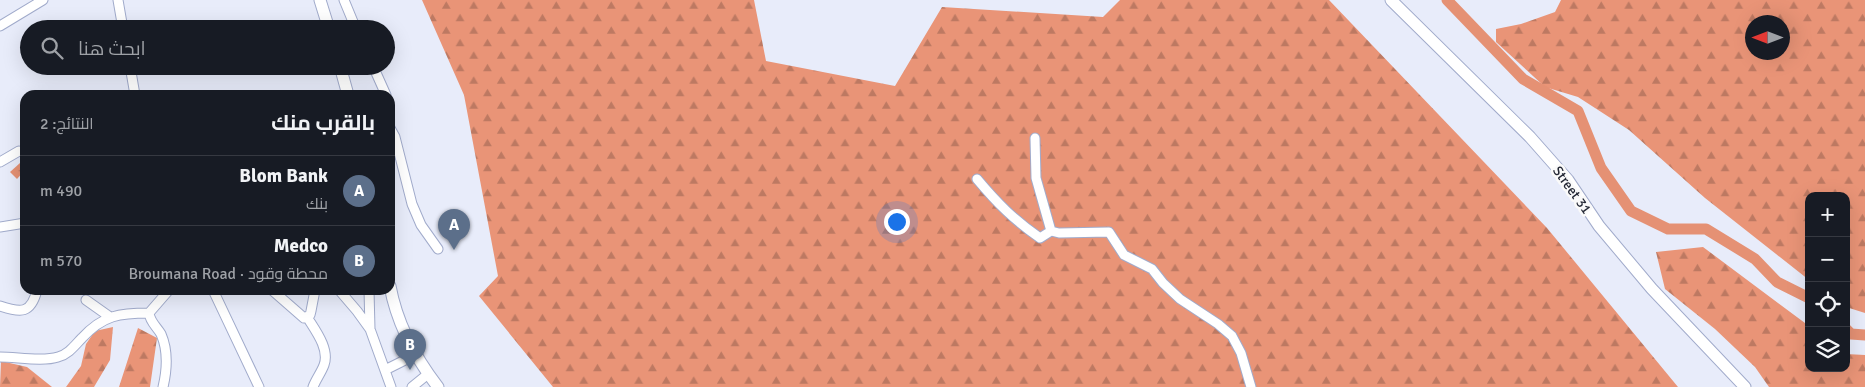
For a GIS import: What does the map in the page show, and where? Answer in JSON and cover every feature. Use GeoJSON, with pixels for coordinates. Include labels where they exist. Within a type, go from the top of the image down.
{"type":"FeatureCollection","features":[{"type":"Feature","properties":{"kind":"main road"},"geometry":{"type":"LineString","coordinates":[[320,0],[326,20]]}},
{"type":"Feature","properties":{"kind":"main road","name":"Street 31"},"geometry":{"type":"LineString","coordinates":[[1391,0],[1530,137],[1568,180],[1598,226],[1652,289],[1745,387]]}},
{"type":"Feature","properties":{"kind":"main road"},"geometry":{"type":"LineString","coordinates":[[342,75],[347,90]]}},
{"type":"Feature","properties":{"kind":"main road"},"geometry":{"type":"LineString","coordinates":[[392,295],[396,312],[408,342],[438,387]]}},
{"type":"Feature","properties":{"kind":"street"},"geometry":{"type":"LineString","coordinates":[[0,26],[43,0]]}},
{"type":"Feature","properties":{"kind":"street"},"geometry":{"type":"LineString","coordinates":[[118,0],[121,20]]}},
{"type":"Feature","properties":{"kind":"street"},"geometry":{"type":"LineString","coordinates":[[344,0],[352,20]]}},
{"type":"Feature","properties":{"kind":"street"},"geometry":{"type":"LineString","coordinates":[[132,75],[135,90]]}},
{"type":"Feature","properties":{"kind":"street"},"geometry":{"type":"LineString","coordinates":[[377,75],[384,90]]}},
{"type":"Feature","properties":{"kind":"street"},"geometry":{"type":"LineString","coordinates":[[395,138],[412,204],[421,225],[438,249]]}},
{"type":"Feature","properties":{"kind":"street"},"geometry":{"type":"LineString","coordinates":[[1035,138],[1036,178],[1051,231]]}},
{"type":"Feature","properties":{"kind":"street"},"geometry":{"type":"LineString","coordinates":[[0,162],[19,151]]}},
{"type":"Feature","properties":{"kind":"street"},"geometry":{"type":"LineString","coordinates":[[977,179],[1006,212],[1020,220],[1040,238],[1051,231],[1109,232],[1124,255],[1152,269],[1163,283],[1180,298],[1232,336],[1241,353],[1251,387]]}},
{"type":"Feature","properties":{"kind":"street"},"geometry":{"type":"LineString","coordinates":[[0,227],[20,225]]}},
{"type":"Feature","properties":{"kind":"street"},"geometry":{"type":"LineString","coordinates":[[0,306],[18,311],[26,310],[31,306],[36,295]]}},
{"type":"Feature","properties":{"kind":"street"},"geometry":{"type":"LineString","coordinates":[[0,357],[58,357],[68,353],[95,324],[122,314],[149,313],[165,295]]}},
{"type":"Feature","properties":{"kind":"street"},"geometry":{"type":"LineString","coordinates":[[215,295],[259,387]]}},
{"type":"Feature","properties":{"kind":"street"},"geometry":{"type":"LineString","coordinates":[[278,295],[301,316],[307,317],[325,351],[324,364],[313,387]]}},
{"type":"Feature","properties":{"kind":"street"},"geometry":{"type":"LineString","coordinates":[[307,317],[311,311],[314,295]]}},
{"type":"Feature","properties":{"kind":"street"},"geometry":{"type":"LineString","coordinates":[[344,295],[370,329],[391,387]]}},
{"type":"Feature","properties":{"kind":"street"},"geometry":{"type":"LineString","coordinates":[[369,295],[370,329]]}},
{"type":"Feature","properties":{"kind":"street"},"geometry":{"type":"LineString","coordinates":[[86,300],[110,317]]}},
{"type":"Feature","properties":{"kind":"street"},"geometry":{"type":"LineString","coordinates":[[149,313],[164,342],[166,375],[163,387]]}},
{"type":"Feature","properties":{"kind":"street"},"geometry":{"type":"LineString","coordinates":[[385,370],[415,355]]}},
{"type":"Feature","properties":{"kind":"street"},"geometry":{"type":"LineString","coordinates":[[412,387],[428,374]]}},
{"type":"Feature","properties":{"kind":"green space"},"geometry":{"type":"Polygon","coordinates":[[[422,0],[754,0],[766,61],[895,86],[942,7],[1103,17],[1120,0],[1329,0],[1547,228],[1678,387],[553,387],[479,296],[498,276],[464,95],[422,0]]]}},
{"type":"Feature","properties":{"kind":"green space"},"geometry":{"type":"Polygon","coordinates":[[[1561,0],[1865,0],[1865,313],[1850,308],[1850,192],[1805,192],[1805,277],[1705,198],[1629,130],[1578,97],[1545,87],[1496,42],[1496,29],[1521,24],[1555,12],[1561,0]]]}},
{"type":"Feature","properties":{"kind":"green space"},"geometry":{"type":"Polygon","coordinates":[[[1703,247],[1805,323],[1805,372],[1850,372],[1850,354],[1865,355],[1865,387],[1769,387],[1755,367],[1715,329],[1665,289],[1656,252],[1703,247]]]}},
{"type":"Feature","properties":{"kind":"green space"},"geometry":{"type":"Polygon","coordinates":[[[113,327],[110,360],[94,387],[66,387],[81,366],[86,344],[95,331],[113,327]]]}},
{"type":"Feature","properties":{"kind":"green space"},"geometry":{"type":"Polygon","coordinates":[[[138,328],[157,338],[150,387],[119,387],[138,328]]]}},
{"type":"Feature","properties":{"kind":"green space"},"geometry":{"type":"Polygon","coordinates":[[[1,361],[27,367],[52,387],[0,387],[1,361]]]}},
{"type":"Feature","properties":{"kind":"water"},"geometry":{"type":"Polygon","coordinates":[[[20,163],[20,176],[17,179],[10,172],[20,163]]]}},
{"type":"Feature","properties":{"kind":"waterway"},"geometry":{"type":"LineString","coordinates":[[1447,0],[1523,79],[1578,111],[1601,168],[1631,211],[1668,229],[1706,229],[1755,259],[1777,282],[1805,296]]}},
{"type":"Feature","properties":{"kind":"waterway"},"geometry":{"type":"LineString","coordinates":[[1850,333],[1865,335]]}},
{"type":"Feature","properties":{"kind":"place","name":"Blom Bank"},"geometry":{"type":"Point","coordinates":[454,250]}},
{"type":"Feature","properties":{"kind":"place","name":"Medco"},"geometry":{"type":"Point","coordinates":[410,370]}}]}
